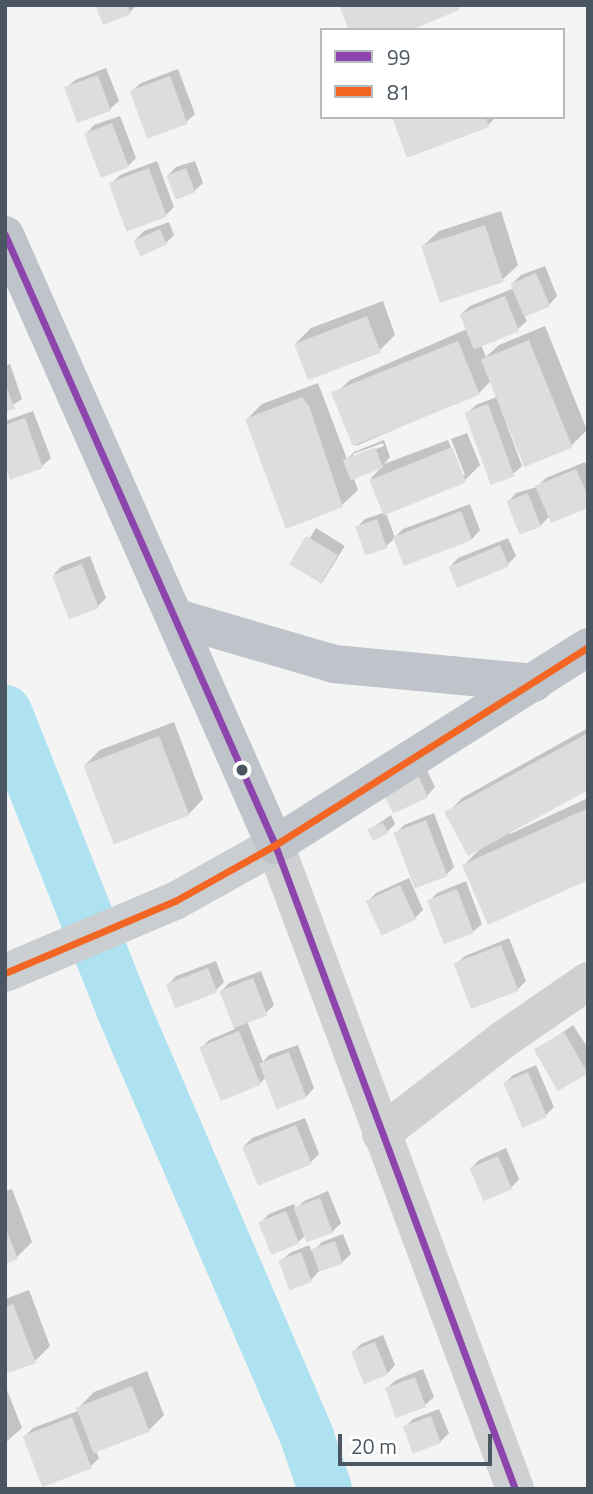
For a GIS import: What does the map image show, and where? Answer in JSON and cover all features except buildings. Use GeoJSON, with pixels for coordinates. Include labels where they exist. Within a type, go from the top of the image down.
{"type":"FeatureCollection","features":[{"type":"Feature","properties":{"kind":"highway"},"geometry":{"type":"LineString","coordinates":[[5,235],[177,618],[275,845],[588,647]]}},
{"type":"Feature","properties":{"kind":"highway"},"geometry":{"type":"LineString","coordinates":[[177,618],[334,664],[534,682]]}},
{"type":"Feature","properties":{"kind":"main road"},"geometry":{"type":"LineString","coordinates":[[6,972],[175,901],[275,845]]}},
{"type":"Feature","properties":{"kind":"street"},"geometry":{"type":"LineString","coordinates":[[275,845],[515,1489]]}},
{"type":"Feature","properties":{"kind":"street"},"geometry":{"type":"LineString","coordinates":[[381,1134],[504,1039],[588,981]]}},
{"type":"Feature","properties":{"kind":"waterway"},"geometry":{"type":"LineString","coordinates":[[5,712],[123,1009],[307,1437],[325,1489]]}},
{"type":"Feature","properties":{"kind":"transit line","name":"99"},"geometry":{"type":"LineString","coordinates":[[5,235],[275,845],[515,1489]]}},
{"type":"Feature","properties":{"kind":"transit line","name":"81"},"geometry":{"type":"LineString","coordinates":[[5,973],[175,901],[275,845],[588,647]]}}]}
